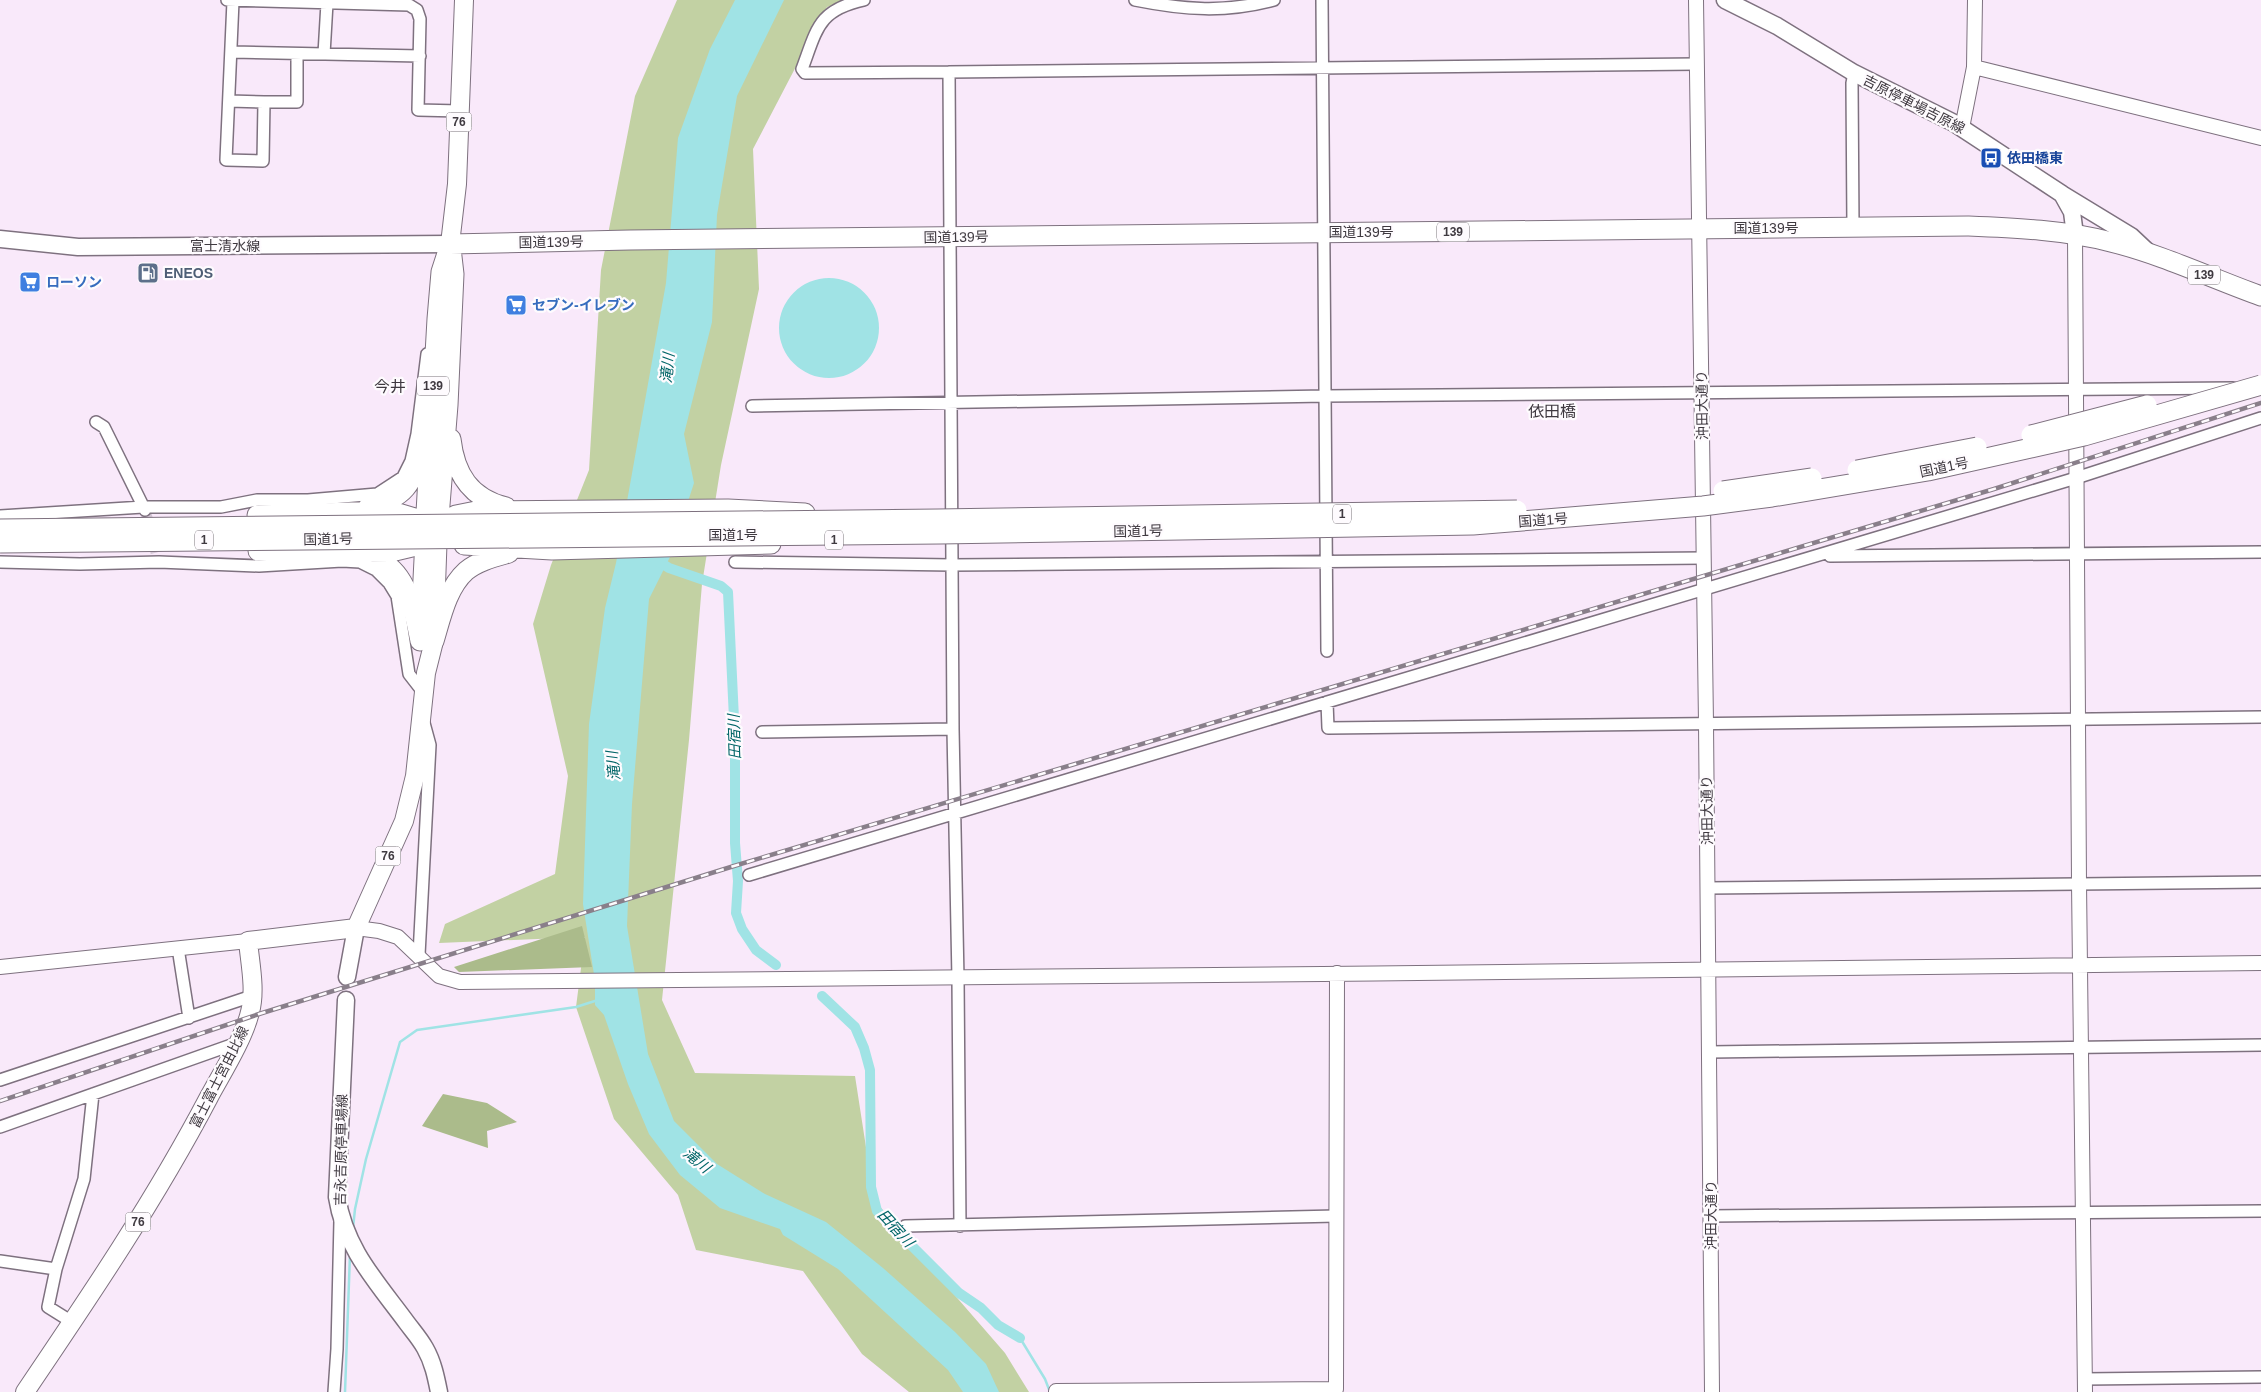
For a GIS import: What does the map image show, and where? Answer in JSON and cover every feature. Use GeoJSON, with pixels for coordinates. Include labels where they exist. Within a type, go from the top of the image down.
{"type":"FeatureCollection","features":[{"type":"Feature","properties":{"kind":"highway","name":"国道139号"},"geometry":{"type":"LineString","coordinates":[[450,244],[630,240],[1968,226],[2033,229],[2075,234],[2110,241],[2148,252],[2261,296]]}},
{"type":"Feature","properties":{"kind":"highway","name":"139"},"geometry":{"type":"LineString","coordinates":[[440,404],[436,319],[441,272],[450,244]]}},
{"type":"Feature","properties":{"kind":"highway","name":"139"},"geometry":{"type":"LineString","coordinates":[[432,530],[440,404],[454,274],[450,244]]}},
{"type":"Feature","properties":{"kind":"highway","name":"国道1号"},"geometry":{"type":"LineString","coordinates":[[0,543],[939,527],[1513,510],[1725,491],[1912,460],[2077,424],[2261,372]]}},
{"type":"Feature","properties":{"kind":"highway","name":"国道1号"},"geometry":{"type":"LineString","coordinates":[[0,529],[1474,525],[1703,506],[1772,498],[1928,471],[2084,436],[2261,386]]}},
{"type":"Feature","properties":{"kind":"highway","name":"1"},"geometry":{"type":"LineString","coordinates":[[440,404],[459,473],[469,487],[482,498],[498,505],[519,510]]}},
{"type":"Feature","properties":{"kind":"highway","name":"1"},"geometry":{"type":"LineString","coordinates":[[352,512],[388,502],[404,492],[415,472],[440,404]]}},
{"type":"Feature","properties":{"kind":"highway","name":"1"},"geometry":{"type":"LineString","coordinates":[[0,552],[391,552],[412,546],[432,530],[456,515],[476,511],[728,509],[939,527]]}},
{"type":"Feature","properties":{"kind":"highway","name":"1"},"geometry":{"type":"LineString","coordinates":[[0,522],[62,518],[395,512],[432,530],[450,542],[471,547],[552,550],[728,546],[939,527]]}},
{"type":"Feature","properties":{"kind":"highway","name":"1"},"geometry":{"type":"LineString","coordinates":[[427,641],[446,603],[466,571],[484,561],[519,549]]}},
{"type":"Feature","properties":{"kind":"highway","name":"1"},"geometry":{"type":"LineString","coordinates":[[364,553],[387,565],[398,577],[408,595],[427,641]]}},
{"type":"Feature","properties":{"kind":"main road","name":"76"},"geometry":{"type":"LineString","coordinates":[[450,244],[457,184],[464,0]]}},
{"type":"Feature","properties":{"kind":"main road","name":"吉原停車場吉原線"},"geometry":{"type":"LineString","coordinates":[[1725,0],[1777,26],[1854,73],[1962,128],[2062,194],[2131,236],[2148,252]]}},
{"type":"Feature","properties":{"kind":"main road"},"geometry":{"type":"LineString","coordinates":[[2062,194],[2072,212],[2075,234]]}},
{"type":"Feature","properties":{"kind":"main road","name":"富士清水線"},"geometry":{"type":"LineString","coordinates":[[0,239],[78,246],[450,244]]}},
{"type":"Feature","properties":{"kind":"main road","name":"76"},"geometry":{"type":"LineString","coordinates":[[356,928],[404,821],[415,776],[426,673],[432,530]]}},
{"type":"Feature","properties":{"kind":"main road"},"geometry":{"type":"LineString","coordinates":[[248,940],[356,928],[347,977]]}},
{"type":"Feature","properties":{"kind":"main road","name":"富士富士宮由比線"},"geometry":{"type":"LineString","coordinates":[[25,1392],[165,1178],[237,1043],[248,1020],[252,996],[248,940]]}},
{"type":"Feature","properties":{"kind":"main road","name":"吉永吉原停車場線"},"geometry":{"type":"LineString","coordinates":[[346,1000],[337,1197],[340,1216],[346,1236],[359,1258],[425,1348],[433,1368],[439,1392]]}},
{"type":"Feature","properties":{"kind":"street"},"geometry":{"type":"LineString","coordinates":[[264,102],[263,160],[226,160],[232,52],[230,0],[409,5],[417,10],[420,19],[418,110],[460,111]]}},
{"type":"Feature","properties":{"kind":"street"},"geometry":{"type":"LineString","coordinates":[[864,0],[839,7],[824,18],[802,69],[805,73],[1696,64]]}},
{"type":"Feature","properties":{"kind":"street"},"geometry":{"type":"LineString","coordinates":[[1135,0],[1209,10],[1234,9],[1274,0]]}},
{"type":"Feature","properties":{"kind":"street"},"geometry":{"type":"LineString","coordinates":[[1322,0],[1327,651]]}},
{"type":"Feature","properties":{"kind":"street","name":"沖田大通り"},"geometry":{"type":"LineString","coordinates":[[1696,0],[1710,1052],[1712,1392]]}},
{"type":"Feature","properties":{"kind":"street"},"geometry":{"type":"LineString","coordinates":[[1962,128],[1974,67],[1974,0]]}},
{"type":"Feature","properties":{"kind":"street"},"geometry":{"type":"LineString","coordinates":[[324,54],[327,3]]}},
{"type":"Feature","properties":{"kind":"street"},"geometry":{"type":"LineString","coordinates":[[232,52],[420,56]]}},
{"type":"Feature","properties":{"kind":"street"},"geometry":{"type":"LineString","coordinates":[[229,100],[297,102],[297,54]]}},
{"type":"Feature","properties":{"kind":"street"},"geometry":{"type":"LineString","coordinates":[[1974,67],[2261,138]]}},
{"type":"Feature","properties":{"kind":"street"},"geometry":{"type":"LineString","coordinates":[[949,72],[953,729],[960,1226]]}},
{"type":"Feature","properties":{"kind":"street"},"geometry":{"type":"LineString","coordinates":[[1853,228],[1852,83],[1854,73]]}},
{"type":"Feature","properties":{"kind":"street"},"geometry":{"type":"LineString","coordinates":[[2075,234],[2078,883],[2081,965],[2085,1386],[2261,1377]]}},
{"type":"Feature","properties":{"kind":"street"},"geometry":{"type":"LineString","coordinates":[[0,516],[144,508],[220,507],[257,500],[308,500],[360,497],[377,494],[403,477],[411,461],[429,338],[436,319]]}},
{"type":"Feature","properties":{"kind":"street"},"geometry":{"type":"LineString","coordinates":[[752,406],[951,401],[1325,396],[2261,386]]}},
{"type":"Feature","properties":{"kind":"street"},"geometry":{"type":"LineString","coordinates":[[749,875],[1704,591],[2076,478],[2261,418]]}},
{"type":"Feature","properties":{"kind":"street"},"geometry":{"type":"LineString","coordinates":[[96,422],[104,427],[144,508]]}},
{"type":"Feature","properties":{"kind":"street"},"geometry":{"type":"LineString","coordinates":[[1816,556],[2261,552]]}},
{"type":"Feature","properties":{"kind":"street"},"geometry":{"type":"LineString","coordinates":[[735,562],[952,565],[1704,558]]}},
{"type":"Feature","properties":{"kind":"street"},"geometry":{"type":"LineString","coordinates":[[0,562],[80,564],[158,559],[259,566],[342,560],[360,562],[376,570],[397,596],[409,674],[423,692]]}},
{"type":"Feature","properties":{"kind":"street"},"geometry":{"type":"LineString","coordinates":[[1327,702],[1328,728],[2261,717]]}},
{"type":"Feature","properties":{"kind":"street"},"geometry":{"type":"LineString","coordinates":[[419,955],[430,745],[421,712]]}},
{"type":"Feature","properties":{"kind":"street"},"geometry":{"type":"LineString","coordinates":[[762,732],[953,729]]}},
{"type":"Feature","properties":{"kind":"street"},"geometry":{"type":"LineString","coordinates":[[404,821],[425,830]]}},
{"type":"Feature","properties":{"kind":"street"},"geometry":{"type":"LineString","coordinates":[[1708,888],[2261,882]]}},
{"type":"Feature","properties":{"kind":"street"},"geometry":{"type":"LineString","coordinates":[[356,928],[379,930],[398,937],[440,976],[460,982],[673,979],[958,979],[2261,963]]}},
{"type":"Feature","properties":{"kind":"street"},"geometry":{"type":"LineString","coordinates":[[0,967],[248,940]]}},
{"type":"Feature","properties":{"kind":"street"},"geometry":{"type":"LineString","coordinates":[[178,948],[189,1018]]}},
{"type":"Feature","properties":{"kind":"street"},"geometry":{"type":"LineString","coordinates":[[1056,1391],[1336,1389],[1337,973]]}},
{"type":"Feature","properties":{"kind":"street"},"geometry":{"type":"LineString","coordinates":[[0,1080],[252,996]]}},
{"type":"Feature","properties":{"kind":"street"},"geometry":{"type":"LineString","coordinates":[[0,1127],[237,1043]]}},
{"type":"Feature","properties":{"kind":"street"},"geometry":{"type":"LineString","coordinates":[[1710,1052],[2261,1045]]}},
{"type":"Feature","properties":{"kind":"street"},"geometry":{"type":"LineString","coordinates":[[72,1322],[48,1307],[56,1269],[84,1179],[93,1094]]}},
{"type":"Feature","properties":{"kind":"street"},"geometry":{"type":"LineString","coordinates":[[1711,1216],[2261,1211]]}},
{"type":"Feature","properties":{"kind":"street"},"geometry":{"type":"LineString","coordinates":[[334,1392],[337,1349],[340,1216]]}},
{"type":"Feature","properties":{"kind":"street"},"geometry":{"type":"LineString","coordinates":[[905,1226],[1336,1216]]}},
{"type":"Feature","properties":{"kind":"street"},"geometry":{"type":"LineString","coordinates":[[0,1261],[56,1269]]}},
{"type":"Feature","properties":{"kind":"shaded area"},"geometry":{"type":"Polygon","coordinates":[[[677,0],[852,0],[827,7],[753,149],[759,289],[721,465],[702,584],[689,740],[662,1000],[695,1073],[855,1076],[874,1199],[906,1239],[1005,1353],[1029,1392],[909,1392],[862,1354],[803,1271],[696,1250],[678,1195],[614,1119],[576,1007],[585,937],[439,943],[445,924],[555,874],[568,776],[533,624],[551,565],[589,470],[601,270],[635,96],[677,0]]]}},
{"type":"Feature","properties":{"kind":"shaded area"},"geometry":{"type":"Polygon","coordinates":[[[582,926],[592,967],[459,972],[454,967],[582,926]]]}},
{"type":"Feature","properties":{"kind":"shaded area"},"geometry":{"type":"Polygon","coordinates":[[[443,1094],[487,1103],[517,1122],[487,1131],[488,1148],[422,1126],[443,1094]]]}},
{"type":"Feature","properties":{"kind":"water","name":"滝川"},"geometry":{"type":"Polygon","coordinates":[[[735,0],[784,0],[737,96],[717,215],[712,322],[684,434],[694,483],[670,557],[649,599],[632,804],[627,926],[648,1054],[674,1121],[717,1164],[765,1194],[826,1222],[883,1268],[955,1332],[986,1364],[999,1392],[963,1392],[948,1370],[838,1269],[783,1235],[780,1229],[720,1208],[680,1175],[649,1134],[628,1084],[604,1015],[595,1005],[595,981],[583,904],[589,724],[605,608],[616,563],[666,283],[678,138],[710,49],[735,0]]]}},
{"type":"Feature","properties":{"kind":"water"},"geometry":{"type":"Polygon","coordinates":[[[829,278],[839,279],[857,286],[871,300],[878,318],[878,338],[871,356],[857,370],[839,377],[829,378],[819,377],[801,370],[787,356],[780,338],[779,328],[780,318],[787,300],[801,286],[819,279],[829,278]]]}},
{"type":"Feature","properties":{"kind":"waterway","name":"田宿川"},"geometry":{"type":"LineString","coordinates":[[655,559],[669,568],[721,586],[728,592],[735,740],[735,843],[738,881],[736,913],[742,929],[756,950],[776,965]]}},
{"type":"Feature","properties":{"kind":"waterway","name":"田宿川"},"geometry":{"type":"LineString","coordinates":[[822,996],[855,1027],[864,1048],[870,1070],[871,1187],[877,1211],[959,1293],[981,1308],[998,1325],[1020,1338]]}},
{"type":"Feature","properties":{"kind":"waterway"},"geometry":{"type":"LineString","coordinates":[[353,1228],[355,1209],[366,1159],[400,1042],[417,1030],[576,1007],[598,1000]]}},
{"type":"Feature","properties":{"kind":"waterway"},"geometry":{"type":"LineString","coordinates":[[345,1392],[350,1254]]}},
{"type":"Feature","properties":{"kind":"waterway","name":"田宿川"},"geometry":{"type":"LineString","coordinates":[[1020,1338],[1045,1379],[1050,1392]]}},
{"type":"Feature","properties":{"kind":"tunnel"},"geometry":{"type":"LineString","coordinates":[[145,510],[157,556]]}},
{"type":"Feature","properties":{"kind":"railway"},"geometry":{"type":"LineString","coordinates":[[0,1101],[259,1014],[734,866],[1994,489],[2261,403]]}},
{"type":"Feature","properties":{"kind":"place","name":"依田橋東"},"geometry":{"type":"Point","coordinates":[1991,158]}},
{"type":"Feature","properties":{"kind":"place","name":"ENEOS"},"geometry":{"type":"Point","coordinates":[148,273]}},
{"type":"Feature","properties":{"kind":"place","name":"ローソン"},"geometry":{"type":"Point","coordinates":[30,282]}},
{"type":"Feature","properties":{"kind":"place","name":"セブン-イレブン"},"geometry":{"type":"Point","coordinates":[516,305]}},
{"type":"Feature","properties":{"kind":"district","name":"今井"},"geometry":{"type":"Point","coordinates":[390,386]}},
{"type":"Feature","properties":{"kind":"district","name":"依田橋"},"geometry":{"type":"Point","coordinates":[1552,411]}}]}
